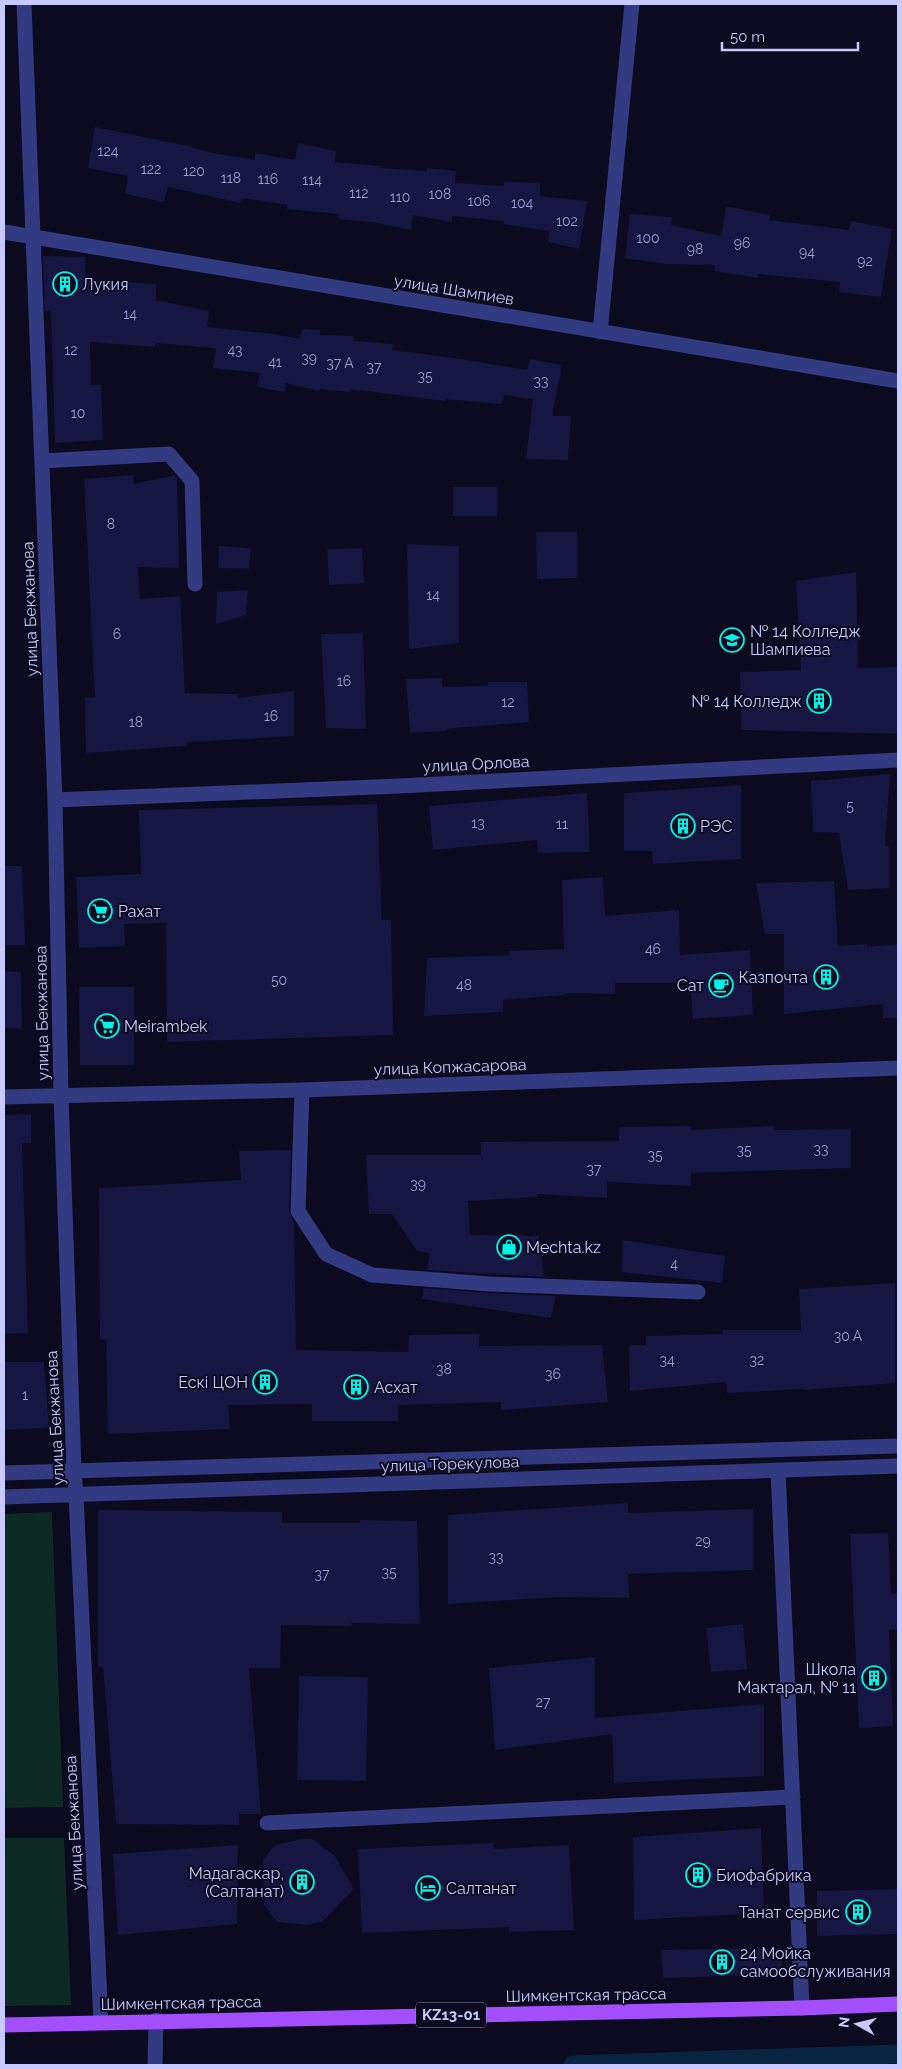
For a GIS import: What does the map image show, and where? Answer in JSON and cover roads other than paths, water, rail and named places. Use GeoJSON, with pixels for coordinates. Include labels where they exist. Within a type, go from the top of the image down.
{"type":"FeatureCollection","features":[{"type":"Feature","properties":{"kind":"main road","name":"Шимкентская трасса"},"geometry":{"type":"LineString","coordinates":[[4,2025],[156,2020],[802,2008],[898,2004]]}},
{"type":"Feature","properties":{"kind":"street","name":"улица Бекжанова"},"geometry":{"type":"LineString","coordinates":[[24,4],[55,800],[61,1095],[74,1470],[101,2022]]}},
{"type":"Feature","properties":{"kind":"street"},"geometry":{"type":"LineString","coordinates":[[600,332],[632,4]]}},
{"type":"Feature","properties":{"kind":"street","name":"улица Шампиев"},"geometry":{"type":"LineString","coordinates":[[4,232],[898,381]]}},
{"type":"Feature","properties":{"kind":"street"},"geometry":{"type":"LineString","coordinates":[[42,461],[169,454],[192,481],[195,584]]}},
{"type":"Feature","properties":{"kind":"street","name":"улица Орлова"},"geometry":{"type":"LineString","coordinates":[[55,800],[399,786],[898,760]]}},
{"type":"Feature","properties":{"kind":"street","name":"улица Копжасарова"},"geometry":{"type":"LineString","coordinates":[[4,1097],[302,1090],[898,1068]]}},
{"type":"Feature","properties":{"kind":"street"},"geometry":{"type":"LineString","coordinates":[[302,1090],[298,1211],[326,1254],[372,1275],[490,1284],[698,1292]]}},
{"type":"Feature","properties":{"kind":"street","name":"улица Торекулова"},"geometry":{"type":"LineString","coordinates":[[4,1473],[898,1446]]}},
{"type":"Feature","properties":{"kind":"street","name":"улица Торекулова"},"geometry":{"type":"LineString","coordinates":[[4,1497],[898,1466]]}},
{"type":"Feature","properties":{"kind":"street"},"geometry":{"type":"LineString","coordinates":[[778,1470],[802,2008]]}},
{"type":"Feature","properties":{"kind":"street"},"geometry":{"type":"LineString","coordinates":[[267,1823],[793,1797]]}},
{"type":"Feature","properties":{"kind":"street"},"geometry":{"type":"LineString","coordinates":[[155,2065],[156,2020]]}},
{"type":"Feature","properties":{"kind":"waterway"},"geometry":{"type":"LineString","coordinates":[[573,2065],[898,2054]]}},
{"type":"Feature","properties":{"kind":"place","name":"Лукия"},"geometry":{"type":"Point","coordinates":[65,284]}},
{"type":"Feature","properties":{"kind":"place","name":"№ 14 Колледж Шампиева"},"geometry":{"type":"Point","coordinates":[732,640]}},
{"type":"Feature","properties":{"kind":"place","name":"№ 14 Колледж"},"geometry":{"type":"Point","coordinates":[819,701]}},
{"type":"Feature","properties":{"kind":"place","name":"РЭС"},"geometry":{"type":"Point","coordinates":[683,826]}},
{"type":"Feature","properties":{"kind":"place","name":"Рахат"},"geometry":{"type":"Point","coordinates":[100,911]}},
{"type":"Feature","properties":{"kind":"place","name":"Казпочта"},"geometry":{"type":"Point","coordinates":[826,977]}},
{"type":"Feature","properties":{"kind":"place","name":"Сат"},"geometry":{"type":"Point","coordinates":[721,985]}},
{"type":"Feature","properties":{"kind":"place","name":"Meirambek"},"geometry":{"type":"Point","coordinates":[107,1026]}},
{"type":"Feature","properties":{"kind":"place","name":"Mechta.kz"},"geometry":{"type":"Point","coordinates":[509,1247]}},
{"type":"Feature","properties":{"kind":"place","name":"Ескі ЦОН"},"geometry":{"type":"Point","coordinates":[265,1382]}},
{"type":"Feature","properties":{"kind":"place","name":"Асхат"},"geometry":{"type":"Point","coordinates":[356,1387]}},
{"type":"Feature","properties":{"kind":"place","name":"Школа Мактарал, № 11"},"geometry":{"type":"Point","coordinates":[874,1678]}},
{"type":"Feature","properties":{"kind":"place","name":"Биофабрика"},"geometry":{"type":"Point","coordinates":[698,1875]}},
{"type":"Feature","properties":{"kind":"place","name":"Мадагаскар, (Салтанат)"},"geometry":{"type":"Point","coordinates":[302,1882]}},
{"type":"Feature","properties":{"kind":"place","name":"Салтанат"},"geometry":{"type":"Point","coordinates":[428,1888]}},
{"type":"Feature","properties":{"kind":"place","name":"Танат сервис"},"geometry":{"type":"Point","coordinates":[858,1912]}},
{"type":"Feature","properties":{"kind":"place","name":"24 Мойка самообслуживания"},"geometry":{"type":"Point","coordinates":[722,1962]}}]}
